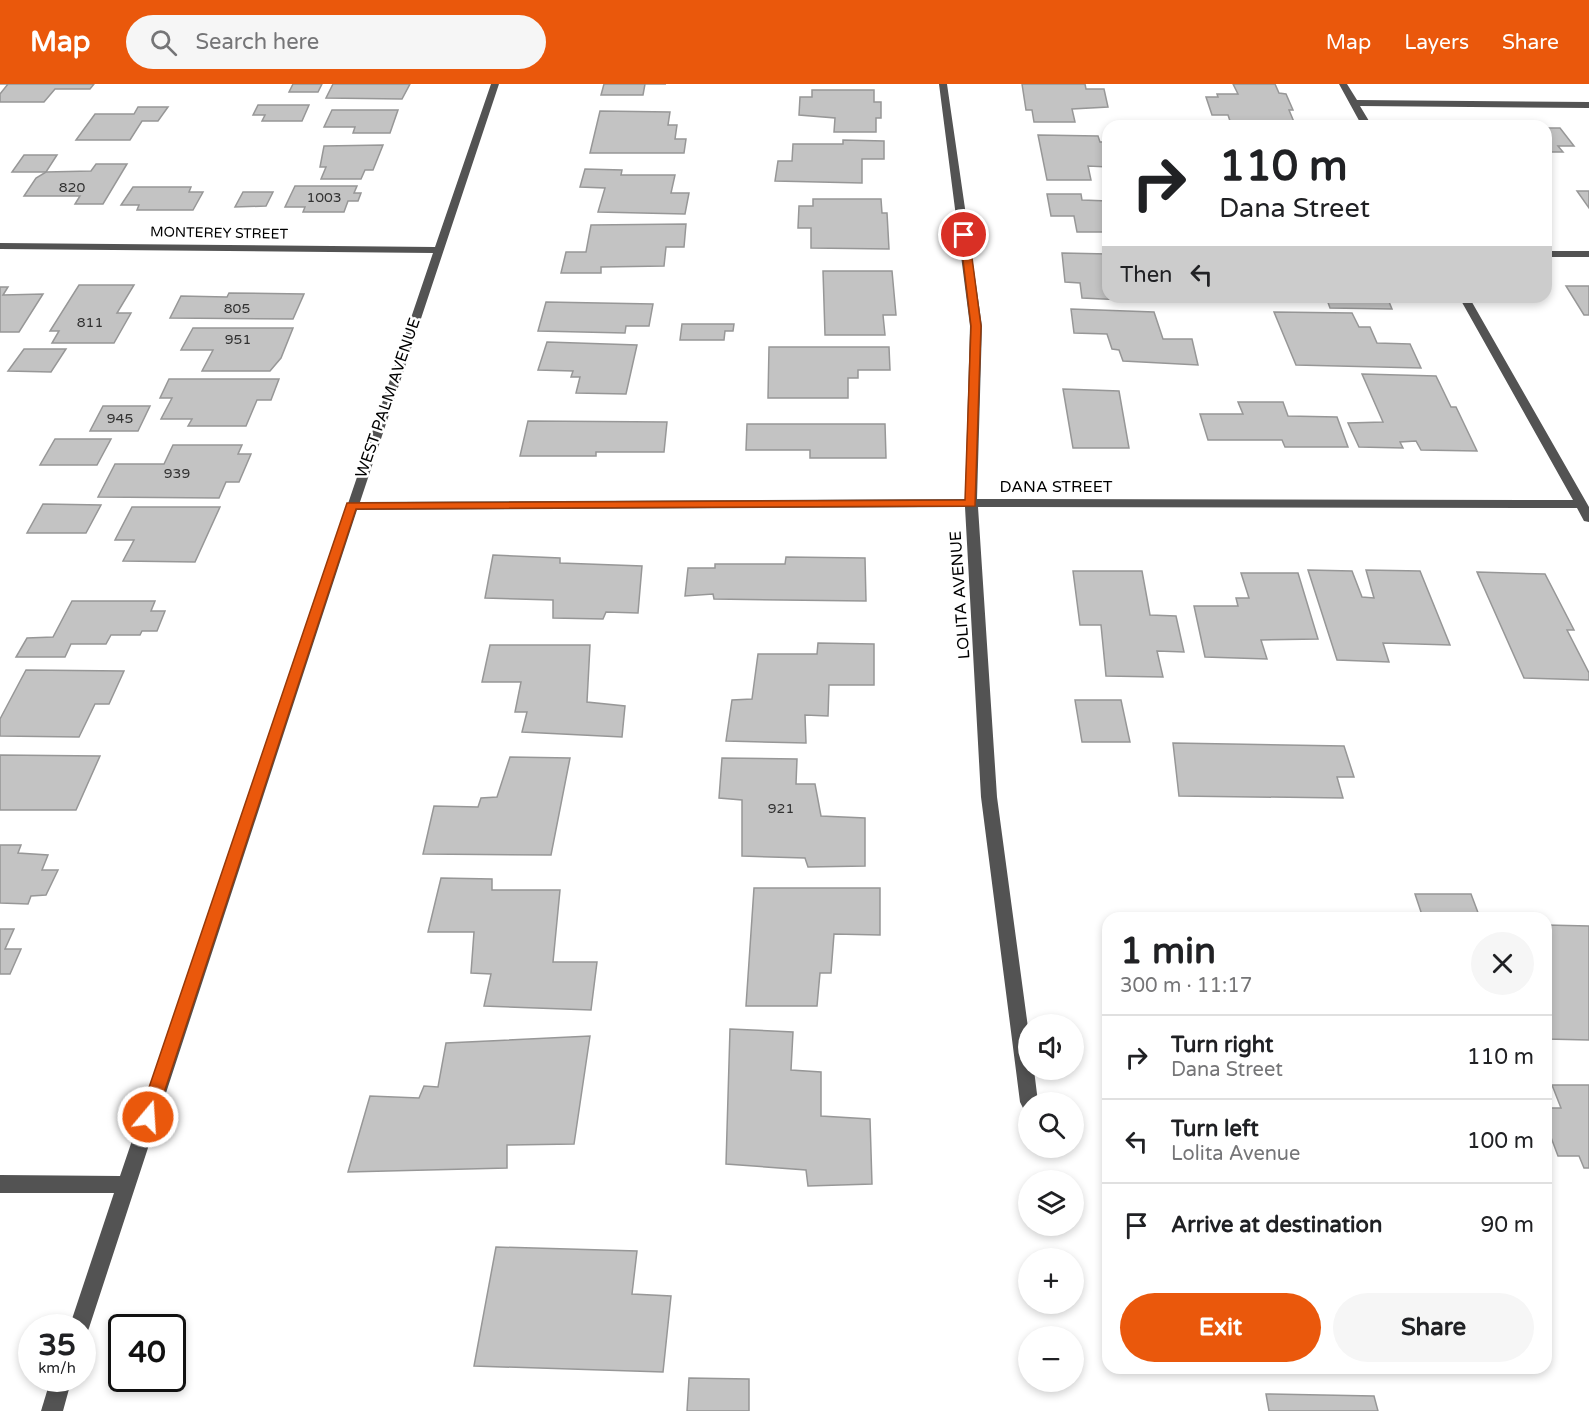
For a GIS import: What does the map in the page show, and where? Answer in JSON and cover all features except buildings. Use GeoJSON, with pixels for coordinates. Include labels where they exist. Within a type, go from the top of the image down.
{"type":"FeatureCollection","features":[{"type":"Feature","properties":{"kind":"street","name":"WEST PALM AVENUE"},"geometry":{"type":"LineString","coordinates":[[84,1314],[495,84]]}},
{"type":"Feature","properties":{"kind":"street","name":"LOLITA AVENUE"},"geometry":{"type":"LineString","coordinates":[[943,84],[976,326],[971,503],[989,797],[1028,1092]]}},
{"type":"Feature","properties":{"kind":"street"},"geometry":{"type":"LineString","coordinates":[[1343,84],[1364,120]]}},
{"type":"Feature","properties":{"kind":"street"},"geometry":{"type":"LineString","coordinates":[[1354,103],[1589,105]]}},
{"type":"Feature","properties":{"kind":"street","name":"MONTEREY STREET"},"geometry":{"type":"LineString","coordinates":[[0,246],[438,250]]}},
{"type":"Feature","properties":{"kind":"street"},"geometry":{"type":"LineString","coordinates":[[1552,254],[1589,254]]}},
{"type":"Feature","properties":{"kind":"street"},"geometry":{"type":"LineString","coordinates":[[1467,303],[1589,518]]}},
{"type":"Feature","properties":{"kind":"street","name":"DANA STREET"},"geometry":{"type":"LineString","coordinates":[[352,506],[971,503],[1581,504]]}},
{"type":"Feature","properties":{"kind":"street"},"geometry":{"type":"LineString","coordinates":[[0,1184],[125,1185]]}},
{"type":"Feature","properties":{"kind":"street"},"geometry":{"type":"LineString","coordinates":[[52,1411],[58,1392]]}},
{"type":"Feature","properties":{"kind":"route"},"geometry":{"type":"LineString","coordinates":[[148,1117],[352,506],[971,503],[976,326],[964,235]]}}]}
